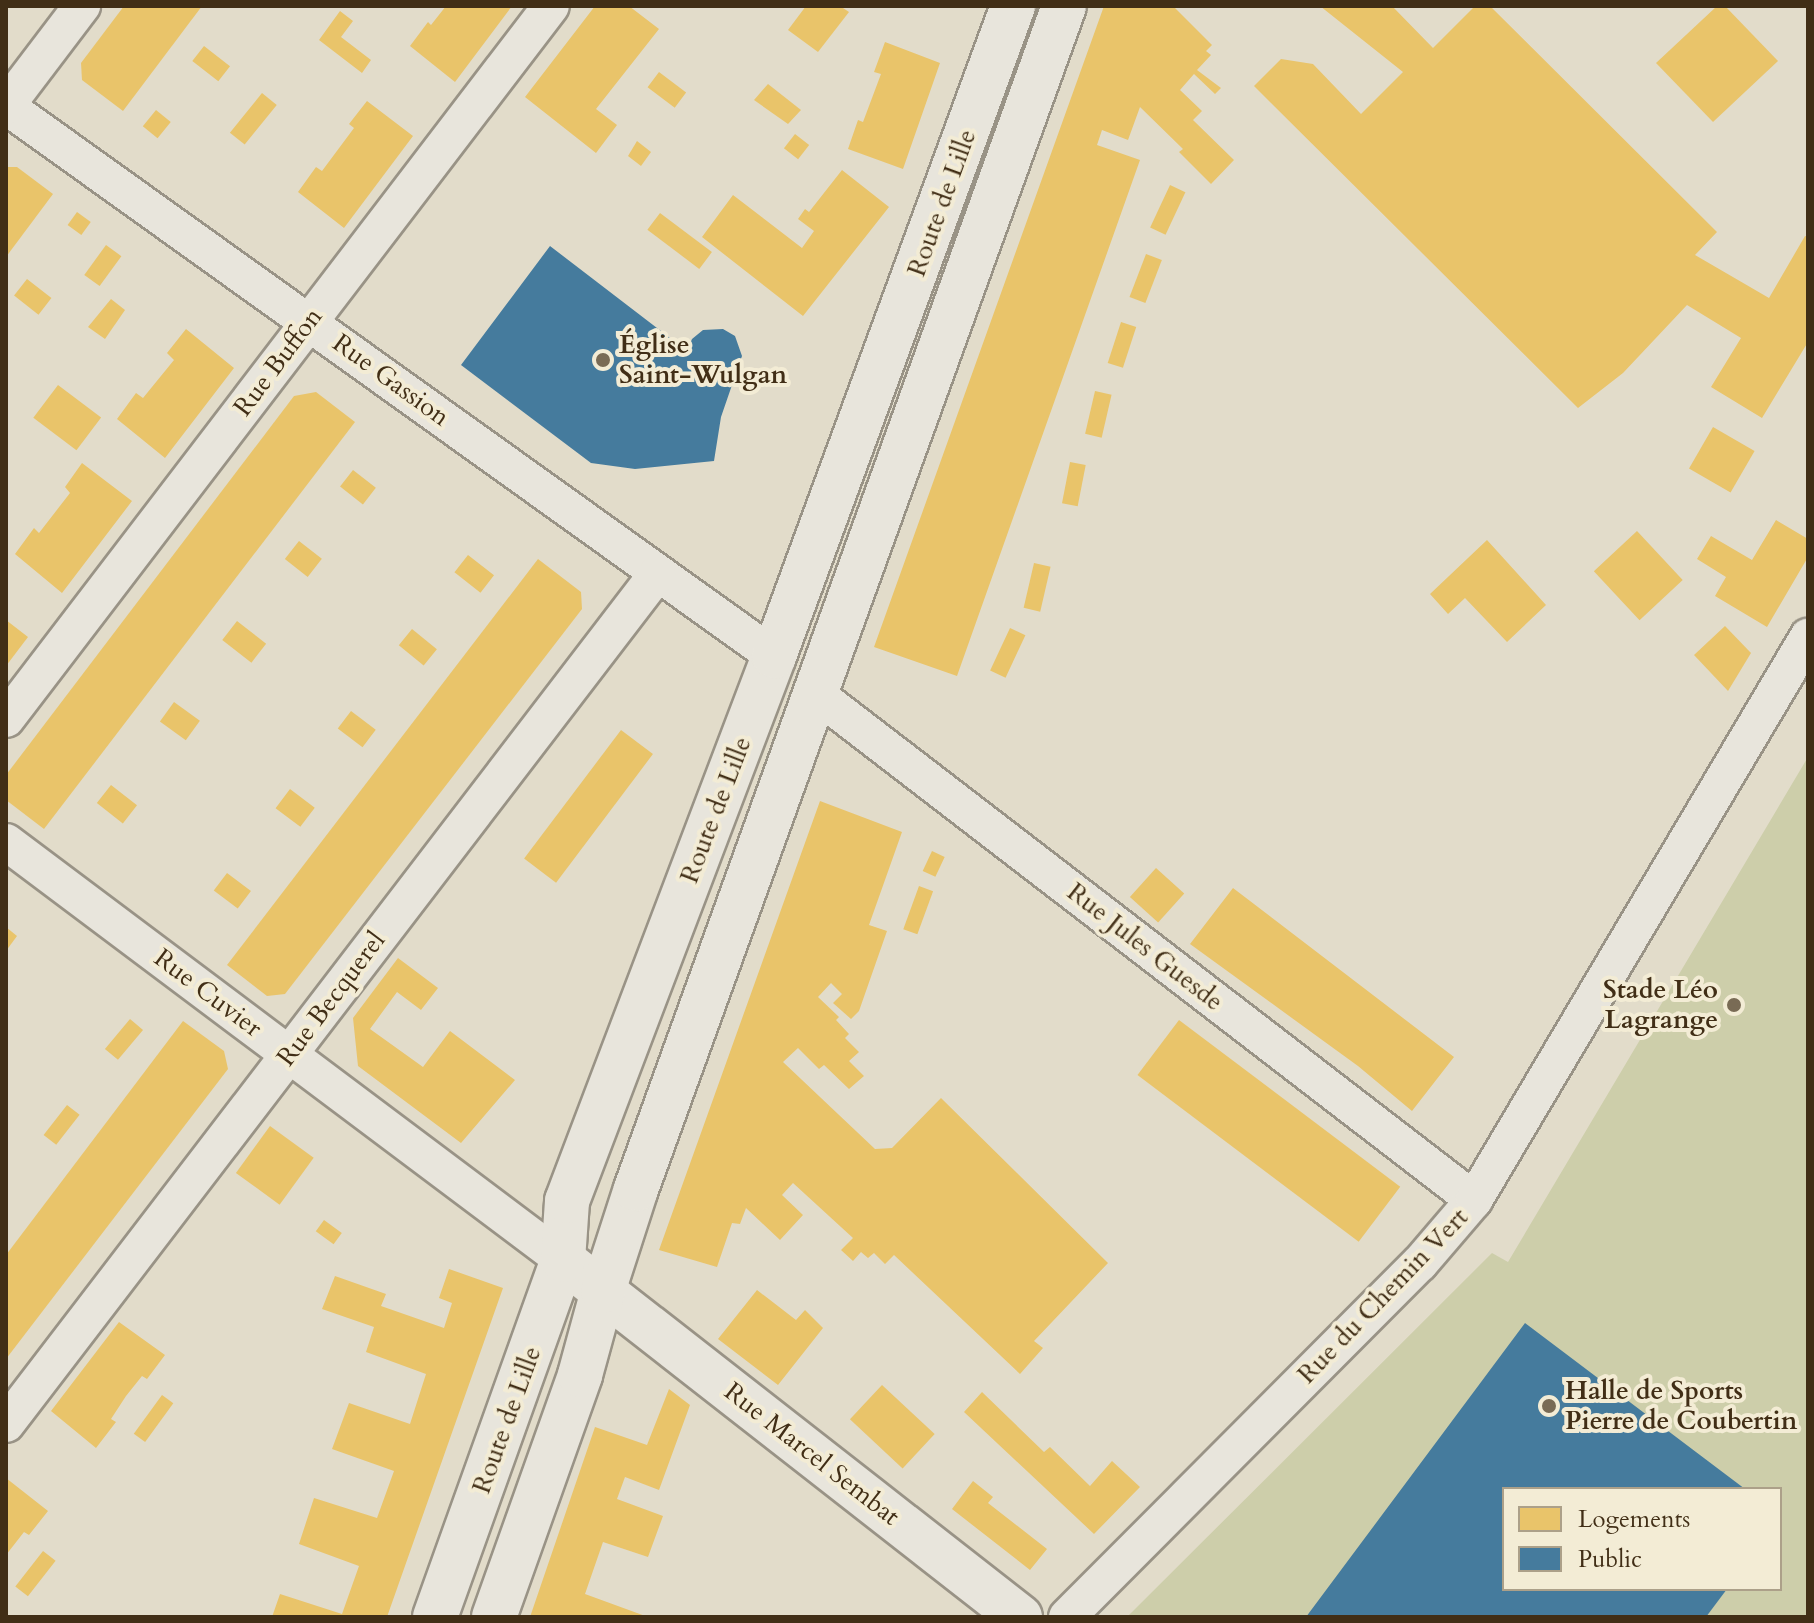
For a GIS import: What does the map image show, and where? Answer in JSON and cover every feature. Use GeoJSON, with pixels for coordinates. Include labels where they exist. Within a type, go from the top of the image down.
{"type":"FeatureCollection","features":[{"type":"Feature","properties":{"kind":"main road","name":"Route de Lille"},"geometry":{"type":"LineString","coordinates":[[435,1617],[563,1260],[567,1201],[774,656],[1013,6]]}},
{"type":"Feature","properties":{"kind":"main road","name":"Route de Lille"},"geometry":{"type":"LineString","coordinates":[[494,1617],[576,1388],[603,1291],[799,731],[816,694],[1064,6]]}},
{"type":"Feature","properties":{"kind":"main road","name":"Rue Marcel Sembat"},"geometry":{"type":"LineString","coordinates":[[563,1260],[1020,1617]]}},
{"type":"Feature","properties":{"kind":"street"},"geometry":{"type":"LineString","coordinates":[[6,106],[82,6]]}},
{"type":"Feature","properties":{"kind":"street","name":"Rue Buffon"},"geometry":{"type":"LineString","coordinates":[[6,719],[551,6]]}},
{"type":"Feature","properties":{"kind":"street","name":"Rue Gassion"},"geometry":{"type":"LineString","coordinates":[[6,106],[774,656]]}},
{"type":"Feature","properties":{"kind":"street","name":"Rue Becquerel"},"geometry":{"type":"LineString","coordinates":[[6,1424],[657,574]]}},
{"type":"Feature","properties":{"kind":"street","name":"Rue du Chemin Vert"},"geometry":{"type":"LineString","coordinates":[[1067,1617],[1420,1263],[1474,1200],[1808,637]]}},
{"type":"Feature","properties":{"kind":"street","name":"Rue Jules Guesde"},"geometry":{"type":"LineString","coordinates":[[816,694],[1474,1200]]}},
{"type":"Feature","properties":{"kind":"street","name":"Rue Cuvier"},"geometry":{"type":"LineString","coordinates":[[6,842],[563,1260]]}},
{"type":"Feature","properties":{"kind":"green space","name":"Stade Léo Lagrange"},"geometry":{"type":"Polygon","coordinates":[[[1808,757],[1808,1617],[1127,1617],[1492,1253],[1508,1262],[1808,757]]]}},
{"type":"Feature","properties":{"kind":"building: Logements"},"geometry":{"type":"Polygon","coordinates":[[[124,6],[202,6],[123,111],[82,80],[81,63],[124,6]]]}},
{"type":"Feature","properties":{"kind":"building: Logements"},"geometry":{"type":"Polygon","coordinates":[[[446,6],[512,6],[455,82],[410,46],[428,22],[431,25],[446,6]]]}},
{"type":"Feature","properties":{"kind":"building: Logements"},"geometry":{"type":"Polygon","coordinates":[[[595,6],[629,6],[659,29],[596,109],[617,125],[596,153],[525,97],[595,6]]]}},
{"type":"Feature","properties":{"kind":"building: Logements"},"geometry":{"type":"Polygon","coordinates":[[[806,6],[840,6],[849,12],[818,52],[788,30],[806,6]]]}},
{"type":"Feature","properties":{"kind":"building: Logements"},"geometry":{"type":"Polygon","coordinates":[[[1104,6],[1173,6],[1212,45],[1206,51],[1211,55],[1197,70],[1221,88],[1215,94],[1194,74],[1180,90],[1202,111],[1193,120],[1234,160],[1211,184],[1179,152],[1183,149],[1140,107],[1128,140],[1102,130],[1097,145],[1140,160],[957,676],[874,647],[1104,6]]]}},
{"type":"Feature","properties":{"kind":"building: Logements"},"geometry":{"type":"Polygon","coordinates":[[[1320,6],[1392,6],[1433,48],[1475,6],[1490,6],[1717,232],[1695,255],[1769,298],[1805,236],[1808,237],[1808,342],[1762,418],[1711,387],[1741,338],[1687,305],[1623,373],[1578,408],[1254,86],[1281,59],[1313,64],[1361,114],[1403,72],[1320,6]]]}},
{"type":"Feature","properties":{"kind":"building: Logements"},"geometry":{"type":"Polygon","coordinates":[[[1717,6],[1725,6],[1778,61],[1713,122],[1656,63],[1717,6]]]}},
{"type":"Feature","properties":{"kind":"building: Logements"},"geometry":{"type":"Polygon","coordinates":[[[340,11],[353,21],[341,37],[371,60],[362,73],[319,40],[340,11]]]}},
{"type":"Feature","properties":{"kind":"building: Logements"},"geometry":{"type":"Polygon","coordinates":[[[885,42],[940,63],[903,169],[848,149],[858,120],[863,122],[881,74],[874,72],[885,42]]]}},
{"type":"Feature","properties":{"kind":"building: Logements"},"geometry":{"type":"Polygon","coordinates":[[[204,46],[230,66],[218,81],[192,61],[204,46]]]}},
{"type":"Feature","properties":{"kind":"building: Logements"},"geometry":{"type":"Polygon","coordinates":[[[659,72],[686,92],[675,108],[648,87],[659,72]]]}},
{"type":"Feature","properties":{"kind":"building: Logements"},"geometry":{"type":"Polygon","coordinates":[[[768,84],[801,110],[788,124],[754,100],[768,84]]]}},
{"type":"Feature","properties":{"kind":"building: Logements"},"geometry":{"type":"Polygon","coordinates":[[[262,93],[277,105],[245,145],[230,133],[262,93]]]}},
{"type":"Feature","properties":{"kind":"building: Logements"},"geometry":{"type":"Polygon","coordinates":[[[367,101],[413,136],[344,228],[298,192],[316,167],[322,171],[354,128],[349,124],[367,101]]]}},
{"type":"Feature","properties":{"kind":"building: Logements"},"geometry":{"type":"Polygon","coordinates":[[[156,110],[171,122],[158,138],[143,126],[156,110]]]}},
{"type":"Feature","properties":{"kind":"building: Logements"},"geometry":{"type":"Polygon","coordinates":[[[795,134],[809,145],[798,159],[784,148],[795,134]]]}},
{"type":"Feature","properties":{"kind":"building: Logements"},"geometry":{"type":"Polygon","coordinates":[[[637,141],[651,152],[641,166],[628,156],[637,141]]]}},
{"type":"Feature","properties":{"kind":"building: Logements"},"geometry":{"type":"Polygon","coordinates":[[[6,167],[17,167],[53,194],[6,257],[6,167]]]}},
{"type":"Feature","properties":{"kind":"building: Logements"},"geometry":{"type":"Polygon","coordinates":[[[842,170],[889,207],[803,316],[702,237],[733,195],[802,248],[814,231],[798,219],[805,209],[809,212],[842,170]]]}},
{"type":"Feature","properties":{"kind":"building: Logements"},"geometry":{"type":"Polygon","coordinates":[[[1170,185],[1185,192],[1166,235],[1150,228],[1170,185]]]}},
{"type":"Feature","properties":{"kind":"building: Logements"},"geometry":{"type":"Polygon","coordinates":[[[77,212],[91,222],[81,235],[68,225],[77,212]]]}},
{"type":"Feature","properties":{"kind":"building: Logements"},"geometry":{"type":"Polygon","coordinates":[[[660,213],[712,252],[699,269],[647,230],[660,213]]]}},
{"type":"Feature","properties":{"kind":"building: Logements"},"geometry":{"type":"Polygon","coordinates":[[[106,245],[121,256],[100,286],[84,275],[106,245]]]}},
{"type":"Feature","properties":{"kind":"building: Logements"},"geometry":{"type":"Polygon","coordinates":[[[1146,254],[1162,260],[1145,303],[1130,297],[1146,254]]]}},
{"type":"Feature","properties":{"kind":"building: Logements"},"geometry":{"type":"Polygon","coordinates":[[[27,279],[51,298],[38,315],[14,296],[27,279]]]}},
{"type":"Feature","properties":{"kind":"building: Logements"},"geometry":{"type":"Polygon","coordinates":[[[111,299],[125,310],[105,339],[88,327],[111,299]]]}},
{"type":"Feature","properties":{"kind":"building: Logements"},"geometry":{"type":"Polygon","coordinates":[[[1121,322],[1136,327],[1123,368],[1108,363],[1121,322]]]}},
{"type":"Feature","properties":{"kind":"building: Logements"},"geometry":{"type":"Polygon","coordinates":[[[186,329],[234,368],[165,458],[117,419],[136,393],[143,398],[174,360],[167,353],[186,329]]]}},
{"type":"Feature","properties":{"kind":"building: Logements"},"geometry":{"type":"Polygon","coordinates":[[[58,385],[101,417],[76,450],[33,418],[58,385]]]}},
{"type":"Feature","properties":{"kind":"building: Logements"},"geometry":{"type":"Polygon","coordinates":[[[1095,391],[1112,395],[1102,438],[1085,434],[1095,391]]]}},
{"type":"Feature","properties":{"kind":"building: Logements"},"geometry":{"type":"Polygon","coordinates":[[[316,392],[355,422],[44,829],[6,800],[6,775],[294,396],[316,392]]]}},
{"type":"Feature","properties":{"kind":"building: Logements"},"geometry":{"type":"Polygon","coordinates":[[[1713,427],[1755,451],[1731,493],[1689,469],[1713,427]]]}},
{"type":"Feature","properties":{"kind":"building: Logements"},"geometry":{"type":"Polygon","coordinates":[[[1070,462],[1086,465],[1078,506],[1062,503],[1070,462]]]}},
{"type":"Feature","properties":{"kind":"building: Logements"},"geometry":{"type":"Polygon","coordinates":[[[82,463],[132,501],[62,593],[15,554],[34,528],[39,533],[70,493],[65,487],[82,463]]]}},
{"type":"Feature","properties":{"kind":"building: Logements"},"geometry":{"type":"Polygon","coordinates":[[[353,470],[376,488],[363,504],[340,487],[353,470]]]}},
{"type":"Feature","properties":{"kind":"building: Logements"},"geometry":{"type":"Polygon","coordinates":[[[1776,520],[1808,539],[1808,557],[1767,627],[1715,596],[1726,577],[1697,559],[1711,536],[1752,560],[1776,520]]]}},
{"type":"Feature","properties":{"kind":"building: Logements"},"geometry":{"type":"Polygon","coordinates":[[[1637,531],[1683,580],[1640,620],[1594,571],[1637,531]]]}},
{"type":"Feature","properties":{"kind":"building: Logements"},"geometry":{"type":"Polygon","coordinates":[[[1487,540],[1546,605],[1507,642],[1465,598],[1448,614],[1430,594],[1487,540]]]}},
{"type":"Feature","properties":{"kind":"building: Logements"},"geometry":{"type":"Polygon","coordinates":[[[299,541],[322,559],[308,577],[285,559],[299,541]]]}},
{"type":"Feature","properties":{"kind":"building: Logements"},"geometry":{"type":"Polygon","coordinates":[[[468,555],[494,575],[480,593],[454,572],[468,555]]]}},
{"type":"Feature","properties":{"kind":"building: Logements"},"geometry":{"type":"Polygon","coordinates":[[[538,559],[581,592],[582,609],[285,994],[267,996],[227,965],[538,559]]]}},
{"type":"Feature","properties":{"kind":"building: Logements"},"geometry":{"type":"Polygon","coordinates":[[[1034,563],[1051,567],[1040,612],[1024,608],[1034,563]]]}},
{"type":"Feature","properties":{"kind":"building: Logements"},"geometry":{"type":"Polygon","coordinates":[[[6,620],[28,637],[6,666],[6,620]]]}},
{"type":"Feature","properties":{"kind":"building: Logements"},"geometry":{"type":"Polygon","coordinates":[[[237,621],[266,644],[251,663],[222,640],[237,621]]]}},
{"type":"Feature","properties":{"kind":"building: Logements"},"geometry":{"type":"Polygon","coordinates":[[[1725,626],[1751,653],[1728,691],[1694,655],[1725,626]]]}},
{"type":"Feature","properties":{"kind":"building: Logements"},"geometry":{"type":"Polygon","coordinates":[[[1010,628],[1025,635],[1006,678],[990,671],[1010,628]]]}},
{"type":"Feature","properties":{"kind":"building: Logements"},"geometry":{"type":"Polygon","coordinates":[[[412,629],[437,649],[424,665],[399,645],[412,629]]]}},
{"type":"Feature","properties":{"kind":"building: Logements"},"geometry":{"type":"Polygon","coordinates":[[[174,702],[200,721],[186,740],[160,721],[174,702]]]}},
{"type":"Feature","properties":{"kind":"building: Logements"},"geometry":{"type":"Polygon","coordinates":[[[351,711],[376,730],[363,747],[338,729],[351,711]]]}},
{"type":"Feature","properties":{"kind":"building: Logements"},"geometry":{"type":"Polygon","coordinates":[[[621,730],[653,754],[556,883],[524,859],[621,730]]]}},
{"type":"Feature","properties":{"kind":"building: Logements"},"geometry":{"type":"Polygon","coordinates":[[[111,785],[137,805],[123,823],[97,803],[111,785]]]}},
{"type":"Feature","properties":{"kind":"building: Logements"},"geometry":{"type":"Polygon","coordinates":[[[290,789],[315,808],[300,827],[276,808],[290,789]]]}},
{"type":"Feature","properties":{"kind":"building: Logements"},"geometry":{"type":"Polygon","coordinates":[[[820,801],[902,832],[869,925],[887,931],[859,1011],[851,1019],[833,1003],[842,994],[831,983],[818,997],[839,1017],[836,1020],[849,1034],[845,1038],[859,1052],[849,1061],[864,1076],[849,1089],[824,1065],[819,1069],[798,1048],[783,1062],[875,1149],[892,1148],[941,1098],[1108,1263],[1034,1341],[1043,1348],[1020,1374],[894,1255],[885,1264],[874,1253],[868,1258],[861,1252],[853,1261],[841,1250],[853,1238],[793,1183],[782,1195],[803,1215],[780,1240],[746,1208],[740,1224],[732,1223],[717,1267],[659,1250],[820,801]]]}},
{"type":"Feature","properties":{"kind":"building: Logements"},"geometry":{"type":"Polygon","coordinates":[[[932,851],[945,857],[935,877],[923,871],[932,851]]]}},
{"type":"Feature","properties":{"kind":"building: Logements"},"geometry":{"type":"Polygon","coordinates":[[[1156,868],[1184,893],[1158,922],[1130,897],[1156,868]]]}},
{"type":"Feature","properties":{"kind":"building: Logements"},"geometry":{"type":"Polygon","coordinates":[[[227,873],[251,891],[238,909],[214,891],[227,873]]]}},
{"type":"Feature","properties":{"kind":"building: Logements"},"geometry":{"type":"Polygon","coordinates":[[[919,886],[933,891],[917,934],[903,929],[919,886]]]}},
{"type":"Feature","properties":{"kind":"building: Logements"},"geometry":{"type":"Polygon","coordinates":[[[1233,888],[1454,1057],[1412,1111],[1358,1066],[1190,944],[1233,888]]]}},
{"type":"Feature","properties":{"kind":"building: Logements"},"geometry":{"type":"Polygon","coordinates":[[[6,927],[17,936],[6,951],[6,927]]]}},
{"type":"Feature","properties":{"kind":"building: Logements"},"geometry":{"type":"Polygon","coordinates":[[[398,958],[438,988],[421,1010],[397,992],[370,1029],[423,1067],[450,1031],[515,1080],[461,1143],[358,1066],[353,1018],[398,958]]]}},
{"type":"Feature","properties":{"kind":"building: Logements"},"geometry":{"type":"Polygon","coordinates":[[[130,1019],[143,1030],[118,1060],[105,1049],[130,1019]]]}},
{"type":"Feature","properties":{"kind":"building: Logements"},"geometry":{"type":"Polygon","coordinates":[[[1179,1020],[1400,1187],[1359,1242],[1137,1075],[1179,1020]]]}},
{"type":"Feature","properties":{"kind":"building: Logements"},"geometry":{"type":"Polygon","coordinates":[[[183,1021],[224,1051],[228,1069],[6,1359],[6,1255],[183,1021]]]}},
{"type":"Feature","properties":{"kind":"building: Logements"},"geometry":{"type":"Polygon","coordinates":[[[67,1105],[80,1115],[56,1145],[44,1135],[67,1105]]]}},
{"type":"Feature","properties":{"kind":"building: Logements"},"geometry":{"type":"Polygon","coordinates":[[[270,1126],[314,1158],[280,1205],[236,1173],[270,1126]]]}},
{"type":"Feature","properties":{"kind":"building: Logements"},"geometry":{"type":"Polygon","coordinates":[[[324,1220],[342,1233],[334,1244],[316,1231],[324,1220]]]}},
{"type":"Feature","properties":{"kind":"building: Logements"},"geometry":{"type":"Polygon","coordinates":[[[449,1269],[503,1288],[387,1617],[272,1617],[280,1594],[342,1614],[359,1566],[299,1544],[314,1498],[377,1518],[394,1471],[332,1449],[349,1403],[410,1424],[426,1374],[366,1352],[374,1327],[322,1309],[335,1276],[386,1294],[381,1306],[444,1328],[452,1303],[439,1298],[449,1269]]]}},
{"type":"Feature","properties":{"kind":"building: Logements"},"geometry":{"type":"Polygon","coordinates":[[[757,1290],[796,1320],[805,1310],[823,1328],[778,1385],[718,1339],[757,1290]]]}},
{"type":"Feature","properties":{"kind":"building: Logements"},"geometry":{"type":"Polygon","coordinates":[[[119,1322],[165,1355],[147,1379],[142,1376],[126,1396],[111,1419],[116,1422],[96,1448],[51,1411],[119,1322]]]}},
{"type":"Feature","properties":{"kind":"building: Logements"},"geometry":{"type":"Polygon","coordinates":[[[882,1385],[935,1434],[903,1468],[850,1419],[882,1385]]]}},
{"type":"Feature","properties":{"kind":"building: Logements"},"geometry":{"type":"Polygon","coordinates":[[[669,1389],[690,1405],[659,1490],[625,1477],[617,1499],[663,1516],[648,1557],[603,1542],[585,1594],[648,1617],[530,1617],[595,1427],[647,1445],[669,1389]]]}},
{"type":"Feature","properties":{"kind":"building: Logements"},"geometry":{"type":"Polygon","coordinates":[[[982,1392],[1044,1452],[1050,1447],[1090,1486],[1112,1461],[1140,1487],[1094,1534],[964,1412],[982,1392]]]}},
{"type":"Feature","properties":{"kind":"building: Logements"},"geometry":{"type":"Polygon","coordinates":[[[162,1395],[173,1403],[145,1442],[134,1434],[162,1395]]]}},
{"type":"Feature","properties":{"kind":"building: Logements"},"geometry":{"type":"Polygon","coordinates":[[[6,1478],[48,1511],[29,1535],[24,1532],[6,1555],[6,1478]]]}},
{"type":"Feature","properties":{"kind":"building: Logements"},"geometry":{"type":"Polygon","coordinates":[[[973,1481],[993,1497],[988,1503],[1047,1549],[1030,1570],[952,1509],[973,1481]]]}},
{"type":"Feature","properties":{"kind":"building: Logements"},"geometry":{"type":"Polygon","coordinates":[[[43,1551],[56,1561],[28,1596],[15,1586],[43,1551]]]}},
{"type":"Feature","properties":{"kind":"building: Public","name":"Église Saint-Wulgan"},"geometry":{"type":"Polygon","coordinates":[[[550,246],[687,351],[692,339],[703,330],[723,329],[735,336],[742,356],[721,417],[714,461],[635,469],[591,463],[461,365],[550,246]]]}},
{"type":"Feature","properties":{"kind":"building: Public","name":"Halle de Sports Pierre de Coubertin"},"geometry":{"type":"Polygon","coordinates":[[[1525,1323],[1742,1487],[1502,1487],[1502,1591],[1726,1591],[1706,1617],[1306,1617],[1525,1323]]]}},
{"type":"Feature","properties":{"kind":"place","name":"Église Saint-Wulgan"},"geometry":{"type":"Point","coordinates":[603,360]}},
{"type":"Feature","properties":{"kind":"place","name":"Stade Léo Lagrange"},"geometry":{"type":"Point","coordinates":[1734,1005]}},
{"type":"Feature","properties":{"kind":"place","name":"Halle de Sports Pierre de Coubertin"},"geometry":{"type":"Point","coordinates":[1549,1406]}}]}
